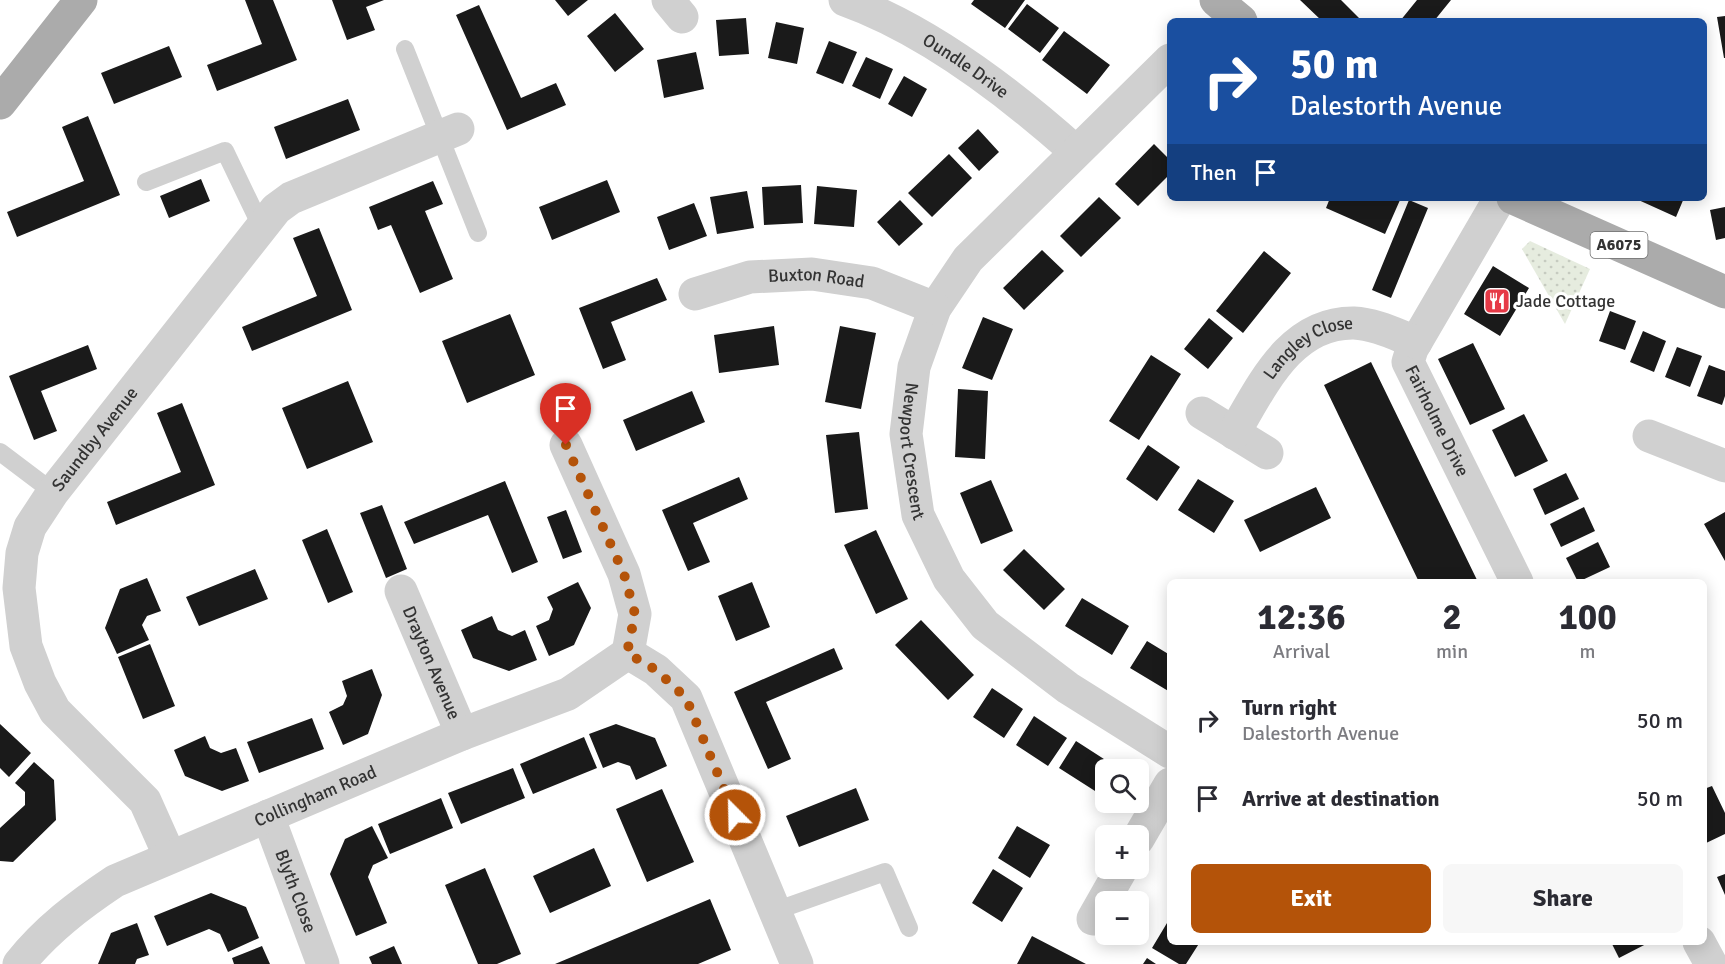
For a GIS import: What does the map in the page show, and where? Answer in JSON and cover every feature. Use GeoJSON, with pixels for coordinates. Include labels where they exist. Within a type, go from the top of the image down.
{"type":"FeatureCollection","features":[{"type":"Feature","properties":{"kind":"main road"},"geometry":{"type":"LineString","coordinates":[[0,103],[81,0]]}},
{"type":"Feature","properties":{"kind":"main road","name":"A6075"},"geometry":{"type":"LineString","coordinates":[[1520,201],[1725,292]]}},
{"type":"Feature","properties":{"kind":"street","name":"Oundle Drive"},"geometry":{"type":"LineString","coordinates":[[845,0],[928,41],[988,80],[1038,118],[1075,151]]}},
{"type":"Feature","properties":{"kind":"street","name":"Newport Crescent"},"geometry":{"type":"LineString","coordinates":[[1167,63],[1075,151],[968,259],[935,308],[914,367],[906,434],[918,515],[949,579],[985,625],[1068,688],[1167,750]]}},
{"type":"Feature","properties":{"kind":"street","name":"Saundby Avenue"},"geometry":{"type":"LineString","coordinates":[[170,857],[146,801],[55,711],[40,683],[26,646],[19,588],[22,553],[30,527],[53,492],[276,209],[291,198],[449,133]]}},
{"type":"Feature","properties":{"kind":"street","name":"Fairholme Drive"},"geometry":{"type":"LineString","coordinates":[[1498,201],[1416,342],[1408,362],[1516,579]]}},
{"type":"Feature","properties":{"kind":"street","name":"Buxton Road"},"geometry":{"type":"LineString","coordinates":[[695,294],[750,277],[812,274],[873,283],[935,308]]}},
{"type":"Feature","properties":{"kind":"street","name":"Langley Close"},"geometry":{"type":"LineString","coordinates":[[1234,433],[1284,353],[1306,336],[1332,324],[1356,323],[1416,342]]}},
{"type":"Feature","properties":{"kind":"street"},"geometry":{"type":"LineString","coordinates":[[1202,413],[1267,453]]}},
{"type":"Feature","properties":{"kind":"street"},"geometry":{"type":"LineString","coordinates":[[1649,436],[1725,466]]}},
{"type":"Feature","properties":{"kind":"street"},"geometry":{"type":"LineString","coordinates":[[566,445],[624,574],[635,614],[627,653],[656,670],[686,698],[797,964]]}},
{"type":"Feature","properties":{"kind":"street","name":"Drayton Avenue"},"geometry":{"type":"LineString","coordinates":[[401,591],[462,735]]}},
{"type":"Feature","properties":{"kind":"street","name":"Collingham Road"},"geometry":{"type":"LineString","coordinates":[[19,964],[35,944],[70,912],[115,881],[462,735],[568,694],[627,653]]}},
{"type":"Feature","properties":{"kind":"street"},"geometry":{"type":"LineString","coordinates":[[1146,825],[1167,789]]}},
{"type":"Feature","properties":{"kind":"street","name":"Blyth Close"},"geometry":{"type":"LineString","coordinates":[[268,816],[323,964]]}},
{"type":"Feature","properties":{"kind":"street"},"geometry":{"type":"LineString","coordinates":[[1094,919],[1116,879]]}},
{"type":"Feature","properties":{"kind":"street"},"geometry":{"type":"LineString","coordinates":[[1701,945],[1711,964]]}},
{"type":"Feature","properties":{"kind":"lane"},"geometry":{"type":"LineString","coordinates":[[405,49],[449,133],[478,233]]}},
{"type":"Feature","properties":{"kind":"lane"},"geometry":{"type":"LineString","coordinates":[[146,182],[225,151],[261,226]]}},
{"type":"Feature","properties":{"kind":"lane"},"geometry":{"type":"LineString","coordinates":[[0,452],[53,492]]}},
{"type":"Feature","properties":{"kind":"lane"},"geometry":{"type":"LineString","coordinates":[[775,911],[885,872],[909,928]]}},
{"type":"Feature","properties":{"kind":"shaded area"},"geometry":{"type":"Polygon","coordinates":[[[1530,241],[1590,269],[1565,324],[1522,249],[1530,241]]]}},
{"type":"Feature","properties":{"kind":"building"},"geometry":{"type":"Polygon","coordinates":[[[245,0],[273,0],[297,60],[217,91],[207,65],[262,44],[245,0]]]}},
{"type":"Feature","properties":{"kind":"building"},"geometry":{"type":"Polygon","coordinates":[[[332,0],[384,0],[366,7],[375,30],[347,40],[332,0]]]}},
{"type":"Feature","properties":{"kind":"building"},"geometry":{"type":"Polygon","coordinates":[[[555,0],[588,0],[568,16],[555,0]]]}},
{"type":"Feature","properties":{"kind":"building"},"geometry":{"type":"Polygon","coordinates":[[[974,0],[1025,0],[1005,28],[971,4],[974,0]]]}},
{"type":"Feature","properties":{"kind":"building"},"geometry":{"type":"Polygon","coordinates":[[[1300,0],[1341,0],[1359,18],[1319,18],[1300,0]]]}},
{"type":"Feature","properties":{"kind":"building"},"geometry":{"type":"Polygon","coordinates":[[[1417,0],[1451,0],[1436,18],[1402,18],[1417,0]]]}},
{"type":"Feature","properties":{"kind":"building"},"geometry":{"type":"Polygon","coordinates":[[[1027,4],[1059,28],[1040,53],[1008,29],[1027,4]]]}},
{"type":"Feature","properties":{"kind":"building"},"geometry":{"type":"Polygon","coordinates":[[[479,5],[521,98],[556,83],[566,105],[507,130],[456,15],[479,5]]]}},
{"type":"Feature","properties":{"kind":"building"},"geometry":{"type":"Polygon","coordinates":[[[615,13],[644,49],[615,72],[587,36],[615,13]]]}},
{"type":"Feature","properties":{"kind":"building"},"geometry":{"type":"Polygon","coordinates":[[[1725,16],[1725,58],[1724,58],[1717,17],[1725,16]]]}},
{"type":"Feature","properties":{"kind":"building"},"geometry":{"type":"Polygon","coordinates":[[[746,18],[749,54],[719,56],[716,20],[746,18]]]}},
{"type":"Feature","properties":{"kind":"building"},"geometry":{"type":"Polygon","coordinates":[[[776,22],[804,28],[797,64],[768,58],[776,22]]]}},
{"type":"Feature","properties":{"kind":"building"},"geometry":{"type":"Polygon","coordinates":[[[1064,31],[1110,65],[1087,94],[1042,60],[1064,31]]]}},
{"type":"Feature","properties":{"kind":"building"},"geometry":{"type":"Polygon","coordinates":[[[829,41],[857,52],[843,84],[816,73],[829,41]]]}},
{"type":"Feature","properties":{"kind":"building"},"geometry":{"type":"Polygon","coordinates":[[[169,46],[182,77],[114,104],[101,73],[169,46]]]}},
{"type":"Feature","properties":{"kind":"building"},"geometry":{"type":"Polygon","coordinates":[[[696,52],[704,89],[664,98],[657,60],[696,52]]]}},
{"type":"Feature","properties":{"kind":"building"},"geometry":{"type":"Polygon","coordinates":[[[866,57],[893,69],[880,99],[852,86],[866,57]]]}},
{"type":"Feature","properties":{"kind":"building"},"geometry":{"type":"Polygon","coordinates":[[[904,76],[927,89],[912,117],[888,104],[904,76]]]}},
{"type":"Feature","properties":{"kind":"building"},"geometry":{"type":"Polygon","coordinates":[[[348,99],[360,130],[286,159],[274,127],[348,99]]]}},
{"type":"Feature","properties":{"kind":"building"},"geometry":{"type":"Polygon","coordinates":[[[88,116],[120,195],[17,237],[7,212],[84,181],[62,127],[88,116]]]}},
{"type":"Feature","properties":{"kind":"building"},"geometry":{"type":"Polygon","coordinates":[[[978,129],[999,152],[979,171],[958,148],[978,129]]]}},
{"type":"Feature","properties":{"kind":"building"},"geometry":{"type":"Polygon","coordinates":[[[1154,144],[1167,157],[1167,177],[1138,206],[1115,184],[1154,144]]]}},
{"type":"Feature","properties":{"kind":"building"},"geometry":{"type":"Polygon","coordinates":[[[949,154],[972,178],[932,217],[908,193],[949,154]]]}},
{"type":"Feature","properties":{"kind":"building"},"geometry":{"type":"Polygon","coordinates":[[[201,179],[210,201],[169,218],[160,196],[201,179]]]}},
{"type":"Feature","properties":{"kind":"building"},"geometry":{"type":"Polygon","coordinates":[[[607,180],[620,212],[552,240],[539,207],[607,180]]]}},
{"type":"Feature","properties":{"kind":"building"},"geometry":{"type":"Polygon","coordinates":[[[433,181],[443,204],[425,211],[453,279],[420,293],[391,225],[378,230],[369,207],[433,181]]]}},
{"type":"Feature","properties":{"kind":"building"},"geometry":{"type":"Polygon","coordinates":[[[801,185],[803,223],[764,225],[762,187],[801,185]]]}},
{"type":"Feature","properties":{"kind":"building"},"geometry":{"type":"Polygon","coordinates":[[[817,186],[857,190],[854,227],[814,224],[817,186]]]}},
{"type":"Feature","properties":{"kind":"building"},"geometry":{"type":"Polygon","coordinates":[[[747,191],[754,228],[717,234],[710,197],[747,191]]]}},
{"type":"Feature","properties":{"kind":"building"},"geometry":{"type":"Polygon","coordinates":[[[1099,197],[1121,218],[1081,257],[1060,236],[1099,197]]]}},
{"type":"Feature","properties":{"kind":"building"},"geometry":{"type":"Polygon","coordinates":[[[900,200],[923,224],[899,246],[877,222],[900,200]]]}},
{"type":"Feature","properties":{"kind":"building"},"geometry":{"type":"Polygon","coordinates":[[[1329,201],[1400,201],[1385,234],[1326,208],[1329,201]]]}},
{"type":"Feature","properties":{"kind":"building"},"geometry":{"type":"Polygon","coordinates":[[[1409,201],[1428,208],[1391,298],[1372,290],[1409,201]]]}},
{"type":"Feature","properties":{"kind":"building"},"geometry":{"type":"Polygon","coordinates":[[[1641,201],[1683,201],[1676,217],[1641,201]]]}},
{"type":"Feature","properties":{"kind":"building"},"geometry":{"type":"Polygon","coordinates":[[[694,203],[707,236],[669,250],[657,217],[694,203]]]}},
{"type":"Feature","properties":{"kind":"building"},"geometry":{"type":"Polygon","coordinates":[[[1725,207],[1725,238],[1716,240],[1710,210],[1725,207]]]}},
{"type":"Feature","properties":{"kind":"building"},"geometry":{"type":"Polygon","coordinates":[[[319,228],[352,310],[252,351],[242,327],[317,296],[293,238],[319,228]]]}},
{"type":"Feature","properties":{"kind":"building"},"geometry":{"type":"Polygon","coordinates":[[[1042,250],[1064,271],[1024,310],[1003,288],[1042,250]]]}},
{"type":"Feature","properties":{"kind":"building"},"geometry":{"type":"Polygon","coordinates":[[[1264,251],[1291,273],[1243,333],[1216,311],[1264,251]]]}},
{"type":"Feature","properties":{"kind":"building","name":"Jade Cottage"},"geometry":{"type":"Polygon","coordinates":[[[1493,266],[1529,288],[1500,336],[1464,314],[1493,266]]]}},
{"type":"Feature","properties":{"kind":"building"},"geometry":{"type":"Polygon","coordinates":[[[657,278],[667,300],[611,322],[626,360],[603,369],[579,308],[657,278]]]}},
{"type":"Feature","properties":{"kind":"building"},"geometry":{"type":"Polygon","coordinates":[[[1610,311],[1636,321],[1625,350],[1599,341],[1610,311]]]}},
{"type":"Feature","properties":{"kind":"building"},"geometry":{"type":"Polygon","coordinates":[[[510,314],[535,375],[467,403],[442,341],[510,314]]]}},
{"type":"Feature","properties":{"kind":"building"},"geometry":{"type":"Polygon","coordinates":[[[983,317],[1013,329],[992,380],[962,368],[983,317]]]}},
{"type":"Feature","properties":{"kind":"building"},"geometry":{"type":"Polygon","coordinates":[[[1209,318],[1233,338],[1208,369],[1184,349],[1209,318]]]}},
{"type":"Feature","properties":{"kind":"building"},"geometry":{"type":"Polygon","coordinates":[[[774,326],[779,365],[719,373],[714,335],[774,326]]]}},
{"type":"Feature","properties":{"kind":"building"},"geometry":{"type":"Polygon","coordinates":[[[840,326],[876,333],[861,409],[825,402],[840,326]]]}},
{"type":"Feature","properties":{"kind":"building"},"geometry":{"type":"Polygon","coordinates":[[[1643,331],[1666,341],[1654,372],[1630,362],[1643,331]]]}},
{"type":"Feature","properties":{"kind":"building"},"geometry":{"type":"Polygon","coordinates":[[[1473,343],[1505,409],[1470,425],[1438,359],[1473,343]]]}},
{"type":"Feature","properties":{"kind":"building"},"geometry":{"type":"Polygon","coordinates":[[[88,345],[97,369],[41,391],[57,431],[34,440],[9,376],[88,345]]]}},
{"type":"Feature","properties":{"kind":"building"},"geometry":{"type":"Polygon","coordinates":[[[1677,347],[1702,356],[1690,387],[1665,377],[1677,347]]]}},
{"type":"Feature","properties":{"kind":"building"},"geometry":{"type":"Polygon","coordinates":[[[1151,355],[1181,374],[1139,440],[1109,421],[1151,355]]]}},
{"type":"Feature","properties":{"kind":"building"},"geometry":{"type":"Polygon","coordinates":[[[1371,362],[1477,579],[1418,579],[1324,385],[1371,362]]]}},
{"type":"Feature","properties":{"kind":"building"},"geometry":{"type":"Polygon","coordinates":[[[1709,365],[1725,371],[1725,396],[1722,405],[1697,396],[1709,365]]]}},
{"type":"Feature","properties":{"kind":"building"},"geometry":{"type":"Polygon","coordinates":[[[348,381],[373,442],[307,469],[282,408],[348,381]]]}},
{"type":"Feature","properties":{"kind":"building"},"geometry":{"type":"Polygon","coordinates":[[[958,389],[988,391],[985,459],[955,457],[958,389]]]}},
{"type":"Feature","properties":{"kind":"building"},"geometry":{"type":"Polygon","coordinates":[[[692,391],[705,422],[636,451],[623,420],[692,391]]]}},
{"type":"Feature","properties":{"kind":"building"},"geometry":{"type":"Polygon","coordinates":[[[182,403],[215,485],[116,525],[107,502],[181,472],[157,413],[182,403]]]}},
{"type":"Feature","properties":{"kind":"building"},"geometry":{"type":"Polygon","coordinates":[[[1524,414],[1548,461],[1515,477],[1492,430],[1524,414]]]}},
{"type":"Feature","properties":{"kind":"building"},"geometry":{"type":"Polygon","coordinates":[[[859,432],[868,509],[835,513],[826,435],[859,432]]]}},
{"type":"Feature","properties":{"kind":"building"},"geometry":{"type":"Polygon","coordinates":[[[1148,445],[1180,467],[1157,501],[1126,479],[1148,445]]]}},
{"type":"Feature","properties":{"kind":"building"},"geometry":{"type":"Polygon","coordinates":[[[1566,473],[1579,499],[1545,515],[1533,489],[1566,473]]]}},
{"type":"Feature","properties":{"kind":"building"},"geometry":{"type":"Polygon","coordinates":[[[739,477],[748,499],[693,523],[710,562],[688,571],[662,510],[739,477]]]}},
{"type":"Feature","properties":{"kind":"building"},"geometry":{"type":"Polygon","coordinates":[[[1198,479],[1234,501],[1214,533],[1178,510],[1198,479]]]}},
{"type":"Feature","properties":{"kind":"building"},"geometry":{"type":"Polygon","coordinates":[[[991,480],[1013,531],[981,544],[960,493],[991,480]]]}},
{"type":"Feature","properties":{"kind":"building"},"geometry":{"type":"Polygon","coordinates":[[[505,481],[538,562],[512,573],[488,515],[414,544],[404,522],[505,481]]]}},
{"type":"Feature","properties":{"kind":"building"},"geometry":{"type":"Polygon","coordinates":[[[1316,487],[1331,518],[1260,552],[1244,520],[1316,487]]]}},
{"type":"Feature","properties":{"kind":"building"},"geometry":{"type":"Polygon","coordinates":[[[382,505],[407,569],[386,578],[360,513],[382,505]]]}},
{"type":"Feature","properties":{"kind":"building"},"geometry":{"type":"Polygon","coordinates":[[[1584,507],[1595,531],[1561,547],[1550,524],[1584,507]]]}},
{"type":"Feature","properties":{"kind":"building"},"geometry":{"type":"Polygon","coordinates":[[[566,510],[582,552],[563,559],[547,517],[566,510]]]}},
{"type":"Feature","properties":{"kind":"building"},"geometry":{"type":"Polygon","coordinates":[[[1725,512],[1725,561],[1704,524],[1725,512]]]}},
{"type":"Feature","properties":{"kind":"building"},"geometry":{"type":"Polygon","coordinates":[[[327,529],[353,592],[328,603],[302,540],[327,529]]]}},
{"type":"Feature","properties":{"kind":"building"},"geometry":{"type":"Polygon","coordinates":[[[876,530],[908,599],[876,614],[844,545],[876,530]]]}},
{"type":"Feature","properties":{"kind":"building"},"geometry":{"type":"Polygon","coordinates":[[[1598,542],[1610,567],[1584,579],[1576,579],[1566,558],[1598,542]]]}},
{"type":"Feature","properties":{"kind":"building"},"geometry":{"type":"Polygon","coordinates":[[[1024,549],[1065,589],[1044,610],[1003,570],[1024,549]]]}},
{"type":"Feature","properties":{"kind":"building"},"geometry":{"type":"Polygon","coordinates":[[[255,569],[268,599],[199,626],[186,597],[255,569]]]}},
{"type":"Feature","properties":{"kind":"building"},"geometry":{"type":"Polygon","coordinates":[[[147,578],[161,611],[147,616],[142,625],[149,640],[117,654],[105,628],[120,589],[147,578]]]}},
{"type":"Feature","properties":{"kind":"building"},"geometry":{"type":"Polygon","coordinates":[[[578,582],[591,608],[574,645],[549,656],[536,626],[549,620],[553,609],[547,597],[578,582]]]}},
{"type":"Feature","properties":{"kind":"building"},"geometry":{"type":"Polygon","coordinates":[[[752,582],[770,627],[736,641],[718,596],[752,582]]]}},
{"type":"Feature","properties":{"kind":"building"},"geometry":{"type":"Polygon","coordinates":[[[1082,598],[1129,626],[1112,655],[1065,626],[1082,598]]]}},
{"type":"Feature","properties":{"kind":"building"},"geometry":{"type":"Polygon","coordinates":[[[492,616],[498,630],[512,636],[525,630],[537,660],[509,671],[473,658],[461,630],[492,616]]]}},
{"type":"Feature","properties":{"kind":"building"},"geometry":{"type":"Polygon","coordinates":[[[921,620],[974,675],[948,700],[895,645],[921,620]]]}},
{"type":"Feature","properties":{"kind":"building"},"geometry":{"type":"Polygon","coordinates":[[[1147,641],[1167,653],[1167,690],[1130,668],[1147,641]]]}},
{"type":"Feature","properties":{"kind":"building"},"geometry":{"type":"Polygon","coordinates":[[[150,644],[175,706],[143,719],[118,657],[150,644]]]}},
{"type":"Feature","properties":{"kind":"building"},"geometry":{"type":"Polygon","coordinates":[[[834,648],[843,669],[766,702],[791,759],[768,769],[734,692],[834,648]]]}},
{"type":"Feature","properties":{"kind":"building"},"geometry":{"type":"Polygon","coordinates":[[[372,669],[382,695],[368,734],[343,745],[329,712],[343,705],[347,696],[342,681],[372,669]]]}},
{"type":"Feature","properties":{"kind":"building"},"geometry":{"type":"Polygon","coordinates":[[[992,688],[1023,709],[1004,738],[973,717],[992,688]]]}},
{"type":"Feature","properties":{"kind":"building"},"geometry":{"type":"Polygon","coordinates":[[[1034,716],[1067,738],[1048,766],[1016,745],[1034,716]]]}},
{"type":"Feature","properties":{"kind":"building"},"geometry":{"type":"Polygon","coordinates":[[[312,718],[324,749],[259,773],[247,742],[312,718]]]}},
{"type":"Feature","properties":{"kind":"building"},"geometry":{"type":"Polygon","coordinates":[[[0,724],[31,753],[9,777],[0,768],[0,724]]]}},
{"type":"Feature","properties":{"kind":"building"},"geometry":{"type":"Polygon","coordinates":[[[616,724],[655,738],[667,766],[636,780],[630,766],[618,762],[603,768],[589,734],[616,724]]]}},
{"type":"Feature","properties":{"kind":"building"},"geometry":{"type":"Polygon","coordinates":[[[205,736],[210,748],[221,753],[236,748],[249,781],[222,791],[185,776],[174,750],[205,736]]]}},
{"type":"Feature","properties":{"kind":"building"},"geometry":{"type":"Polygon","coordinates":[[[584,737],[597,768],[533,794],[520,764],[584,737]]]}},
{"type":"Feature","properties":{"kind":"building"},"geometry":{"type":"Polygon","coordinates":[[[1076,741],[1104,759],[1095,759],[1095,791],[1059,768],[1076,741]]]}},
{"type":"Feature","properties":{"kind":"building"},"geometry":{"type":"Polygon","coordinates":[[[34,762],[54,780],[56,820],[13,862],[0,861],[0,828],[25,805],[25,792],[15,783],[34,762]]]}},
{"type":"Feature","properties":{"kind":"building"},"geometry":{"type":"Polygon","coordinates":[[[513,768],[525,798],[461,824],[448,793],[513,768]]]}},
{"type":"Feature","properties":{"kind":"building"},"geometry":{"type":"Polygon","coordinates":[[[1712,786],[1725,813],[1725,834],[1707,843],[1707,788],[1712,786]]]}},
{"type":"Feature","properties":{"kind":"building"},"geometry":{"type":"Polygon","coordinates":[[[856,788],[869,820],[799,847],[786,816],[856,788]]]}},
{"type":"Feature","properties":{"kind":"building"},"geometry":{"type":"Polygon","coordinates":[[[662,789],[694,862],[647,882],[616,809],[662,789]]]}},
{"type":"Feature","properties":{"kind":"building"},"geometry":{"type":"Polygon","coordinates":[[[441,798],[453,828],[390,854],[378,824],[441,798]]]}},
{"type":"Feature","properties":{"kind":"building"},"geometry":{"type":"Polygon","coordinates":[[[372,826],[388,858],[373,865],[368,877],[387,923],[356,936],[330,874],[345,839],[372,826]]]}},
{"type":"Feature","properties":{"kind":"building"},"geometry":{"type":"Polygon","coordinates":[[[1017,826],[1050,845],[1030,878],[998,858],[1017,826]]]}},
{"type":"Feature","properties":{"kind":"building"},"geometry":{"type":"Polygon","coordinates":[[[594,848],[611,886],[550,913],[533,876],[594,848]]]}},
{"type":"Feature","properties":{"kind":"building"},"geometry":{"type":"Polygon","coordinates":[[[485,868],[521,954],[497,964],[478,964],[445,885],[485,868]]]}},
{"type":"Feature","properties":{"kind":"building"},"geometry":{"type":"Polygon","coordinates":[[[993,869],[1023,888],[1002,922],[972,903],[993,869]]]}},
{"type":"Feature","properties":{"kind":"building"},"geometry":{"type":"Polygon","coordinates":[[[1725,874],[1725,895],[1717,877],[1725,874]]]}},
{"type":"Feature","properties":{"kind":"building"},"geometry":{"type":"Polygon","coordinates":[[[211,893],[246,907],[259,938],[228,952],[220,934],[209,929],[167,946],[154,916],[211,893]]]}},
{"type":"Feature","properties":{"kind":"building"},"geometry":{"type":"Polygon","coordinates":[[[710,899],[731,950],[698,964],[555,964],[710,899]]]}},
{"type":"Feature","properties":{"kind":"building"},"geometry":{"type":"Polygon","coordinates":[[[137,923],[149,955],[137,959],[135,964],[98,964],[111,933],[137,923]]]}},
{"type":"Feature","properties":{"kind":"building"},"geometry":{"type":"Polygon","coordinates":[[[1167,923],[1167,945],[1198,945],[1186,964],[1179,964],[1152,948],[1167,923]]]}},
{"type":"Feature","properties":{"kind":"building"},"geometry":{"type":"Polygon","coordinates":[[[1032,936],[1086,964],[1017,964],[1032,936]]]}},
{"type":"Feature","properties":{"kind":"building"},"geometry":{"type":"Polygon","coordinates":[[[1612,945],[1644,945],[1619,958],[1612,945]]]}},
{"type":"Feature","properties":{"kind":"building"},"geometry":{"type":"Polygon","coordinates":[[[262,946],[270,964],[234,964],[232,958],[262,946]]]}},
{"type":"Feature","properties":{"kind":"building"},"geometry":{"type":"Polygon","coordinates":[[[394,946],[402,964],[372,964],[369,957],[394,946]]]}},
{"type":"Feature","properties":{"kind":"building"},"geometry":{"type":"Polygon","coordinates":[[[1147,958],[1156,964],[1143,964],[1147,958]]]}},
{"type":"Feature","properties":{"kind":"place","name":"Jade Cottage"},"geometry":{"type":"Point","coordinates":[1497,301]}},
{"type":"Feature","properties":{"kind":"route"},"geometry":{"type":"LineString","coordinates":[[566,445],[624,574],[635,614],[627,653],[656,670],[686,698],[735,815]]}}]}
